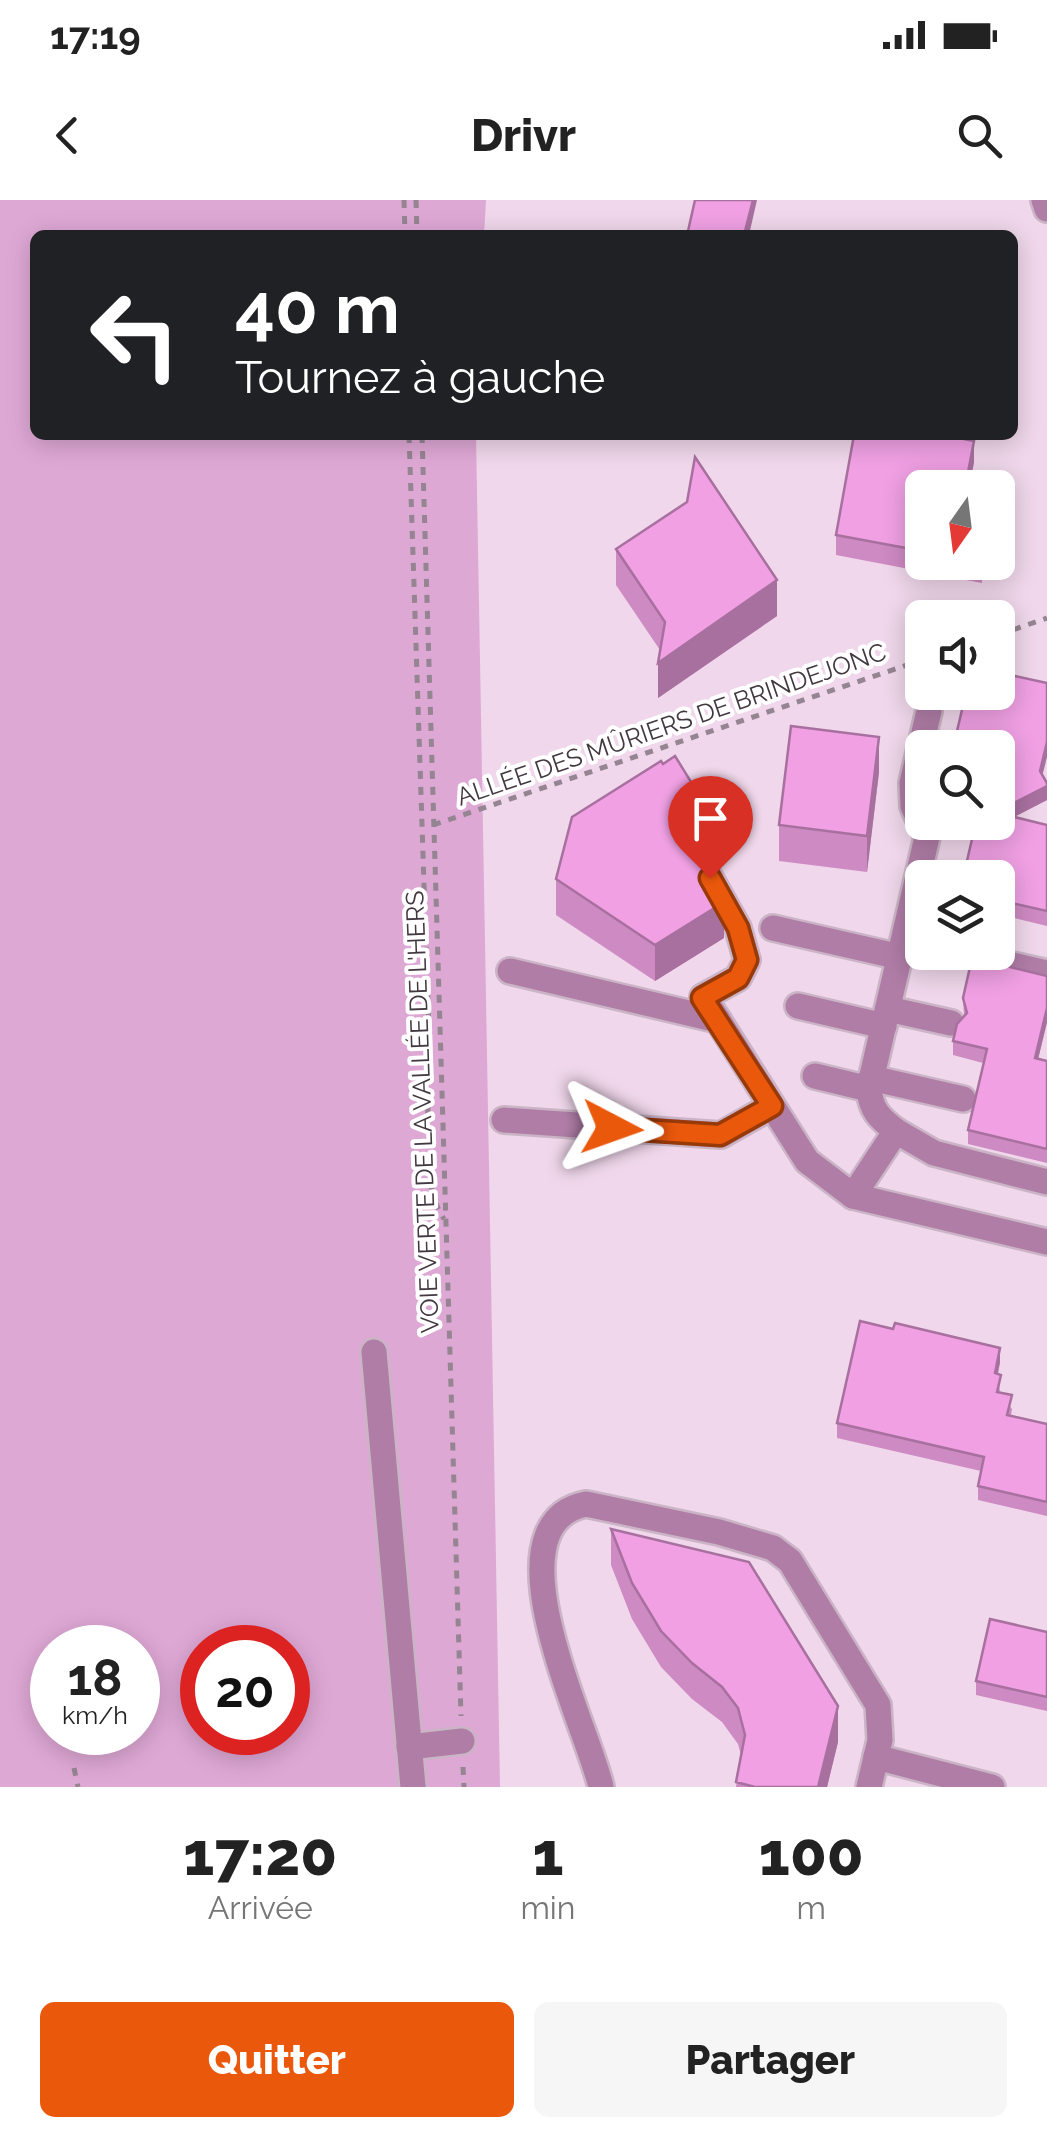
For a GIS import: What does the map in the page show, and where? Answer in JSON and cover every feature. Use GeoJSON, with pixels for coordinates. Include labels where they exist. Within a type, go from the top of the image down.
{"type":"FeatureCollection","features":[{"type":"Feature","properties":{"kind":"street"},"geometry":{"type":"LineString","coordinates":[[1044,200],[1047,208]]}},
{"type":"Feature","properties":{"kind":"street"},"geometry":{"type":"LineString","coordinates":[[923,860],[927,837],[913,806],[912,783],[929,711]]}},
{"type":"Feature","properties":{"kind":"street"},"geometry":{"type":"LineString","coordinates":[[710,878],[738,928],[747,960],[738,978],[702,998],[807,1161],[853,1196],[1047,1242]]}},
{"type":"Feature","properties":{"kind":"street"},"geometry":{"type":"LineString","coordinates":[[773,928],[905,946]]}},
{"type":"Feature","properties":{"kind":"street"},"geometry":{"type":"LineString","coordinates":[[905,959],[870,1083],[870,1104],[879,1118],[934,1153],[1047,1182]]}},
{"type":"Feature","properties":{"kind":"street"},"geometry":{"type":"LineString","coordinates":[[1015,966],[1047,974]]}},
{"type":"Feature","properties":{"kind":"street"},"geometry":{"type":"LineString","coordinates":[[510,971],[718,1020]]}},
{"type":"Feature","properties":{"kind":"street"},"geometry":{"type":"LineString","coordinates":[[798,1006],[951,1024]]}},
{"type":"Feature","properties":{"kind":"street"},"geometry":{"type":"LineString","coordinates":[[815,1076],[963,1100]]}},
{"type":"Feature","properties":{"kind":"street"},"geometry":{"type":"LineString","coordinates":[[504,1120],[720,1135],[772,1106]]}},
{"type":"Feature","properties":{"kind":"street"},"geometry":{"type":"LineString","coordinates":[[853,1196],[896,1131]]}},
{"type":"Feature","properties":{"kind":"street"},"geometry":{"type":"LineString","coordinates":[[374,1352],[412,1787]]}},
{"type":"Feature","properties":{"kind":"street"},"geometry":{"type":"LineString","coordinates":[[601,1787],[588,1739],[554,1652],[546,1618],[543,1565],[556,1518],[576,1506],[597,1504],[765,1545],[790,1561],[878,1705],[882,1727],[869,1787]]}},
{"type":"Feature","properties":{"kind":"street"},"geometry":{"type":"LineString","coordinates":[[408,1747],[462,1741]]}},
{"type":"Feature","properties":{"kind":"street"},"geometry":{"type":"LineString","coordinates":[[876,1757],[992,1787]]}},
{"type":"Feature","properties":{"kind":"path"},"geometry":{"type":"LineString","coordinates":[[404,200],[405,230]]}},
{"type":"Feature","properties":{"kind":"path"},"geometry":{"type":"LineString","coordinates":[[416,200],[417,230]]}},
{"type":"Feature","properties":{"kind":"path"},"geometry":{"type":"LineString","coordinates":[[409,440],[429,1147],[436,1206],[446,1221]]}},
{"type":"Feature","properties":{"kind":"path","name":"VOIE VERTE DE LA VALLÉE DE L'HERS"},"geometry":{"type":"LineString","coordinates":[[422,440],[464,1787]]}},
{"type":"Feature","properties":{"kind":"path"},"geometry":{"type":"LineString","coordinates":[[1015,628],[1047,618]]}},
{"type":"Feature","properties":{"kind":"path","name":"ALLÉE DES MÛRIERS DE BRINDEJONC"},"geometry":{"type":"LineString","coordinates":[[423,828],[905,666]]}},
{"type":"Feature","properties":{"kind":"path"},"geometry":{"type":"LineString","coordinates":[[74,1768],[78,1787]]}},
{"type":"Feature","properties":{"kind":"shaded area"},"geometry":{"type":"Polygon","coordinates":[[[0,200],[486,200],[484,230],[30,230],[30,440],[476,440],[500,1787],[0,1787],[0,200]]]}},
{"type":"Feature","properties":{"kind":"building"},"geometry":{"type":"Polygon","coordinates":[[[695,200],[753,200],[745,230],[688,230],[695,200]]]}},
{"type":"Feature","properties":{"kind":"building"},"geometry":{"type":"Polygon","coordinates":[[[853,440],[974,441],[968,470],[905,470],[905,548],[836,535],[853,440]]]}},
{"type":"Feature","properties":{"kind":"building"},"geometry":{"type":"Polygon","coordinates":[[[695,457],[777,580],[658,663],[665,622],[616,549],[687,502],[695,457]]]}},
{"type":"Feature","properties":{"kind":"building"},"geometry":{"type":"Polygon","coordinates":[[[1015,676],[1047,683],[1047,742],[1040,771],[1047,786],[1015,802],[1015,730],[957,730],[962,710],[1015,710],[1015,676]]]}},
{"type":"Feature","properties":{"kind":"building"},"geometry":{"type":"Polygon","coordinates":[[[791,726],[879,737],[867,836],[779,825],[791,726]]]}},
{"type":"Feature","properties":{"kind":"building"},"geometry":{"type":"Polygon","coordinates":[[[675,756],[709,811],[700,816],[707,827],[696,835],[695,849],[724,902],[655,945],[556,879],[572,817],[675,756]]]}},
{"type":"Feature","properties":{"kind":"building"},"geometry":{"type":"Polygon","coordinates":[[[1015,817],[1047,825],[1047,911],[1015,904],[1015,860],[967,860],[972,840],[1015,840],[1015,817]]]}},
{"type":"Feature","properties":{"kind":"building"},"geometry":{"type":"Polygon","coordinates":[[[1015,968],[1047,976],[1047,1008],[1035,1058],[1047,1061],[1047,1149],[968,1130],[987,1049],[953,1041],[957,1024],[967,1013],[963,998],[969,970],[1015,968]]]}},
{"type":"Feature","properties":{"kind":"building"},"geometry":{"type":"Polygon","coordinates":[[[860,1321],[893,1329],[895,1323],[1000,1348],[995,1373],[1001,1375],[997,1392],[1012,1395],[1007,1415],[1047,1424],[1047,1502],[978,1486],[984,1457],[837,1423],[860,1321]]]}},
{"type":"Feature","properties":{"kind":"building"},"geometry":{"type":"Polygon","coordinates":[[[611,1529],[749,1562],[838,1706],[818,1787],[755,1787],[736,1782],[745,1735],[738,1708],[722,1687],[661,1631],[632,1583],[611,1529]]]}},
{"type":"Feature","properties":{"kind":"building"},"geometry":{"type":"Polygon","coordinates":[[[990,1619],[1047,1632],[1047,1697],[976,1681],[990,1619]]]}},
{"type":"Feature","properties":{"kind":"route"},"geometry":{"type":"LineString","coordinates":[[612,1128],[720,1135],[772,1106],[702,998],[738,978],[747,960],[738,928],[710,878]]}}]}
